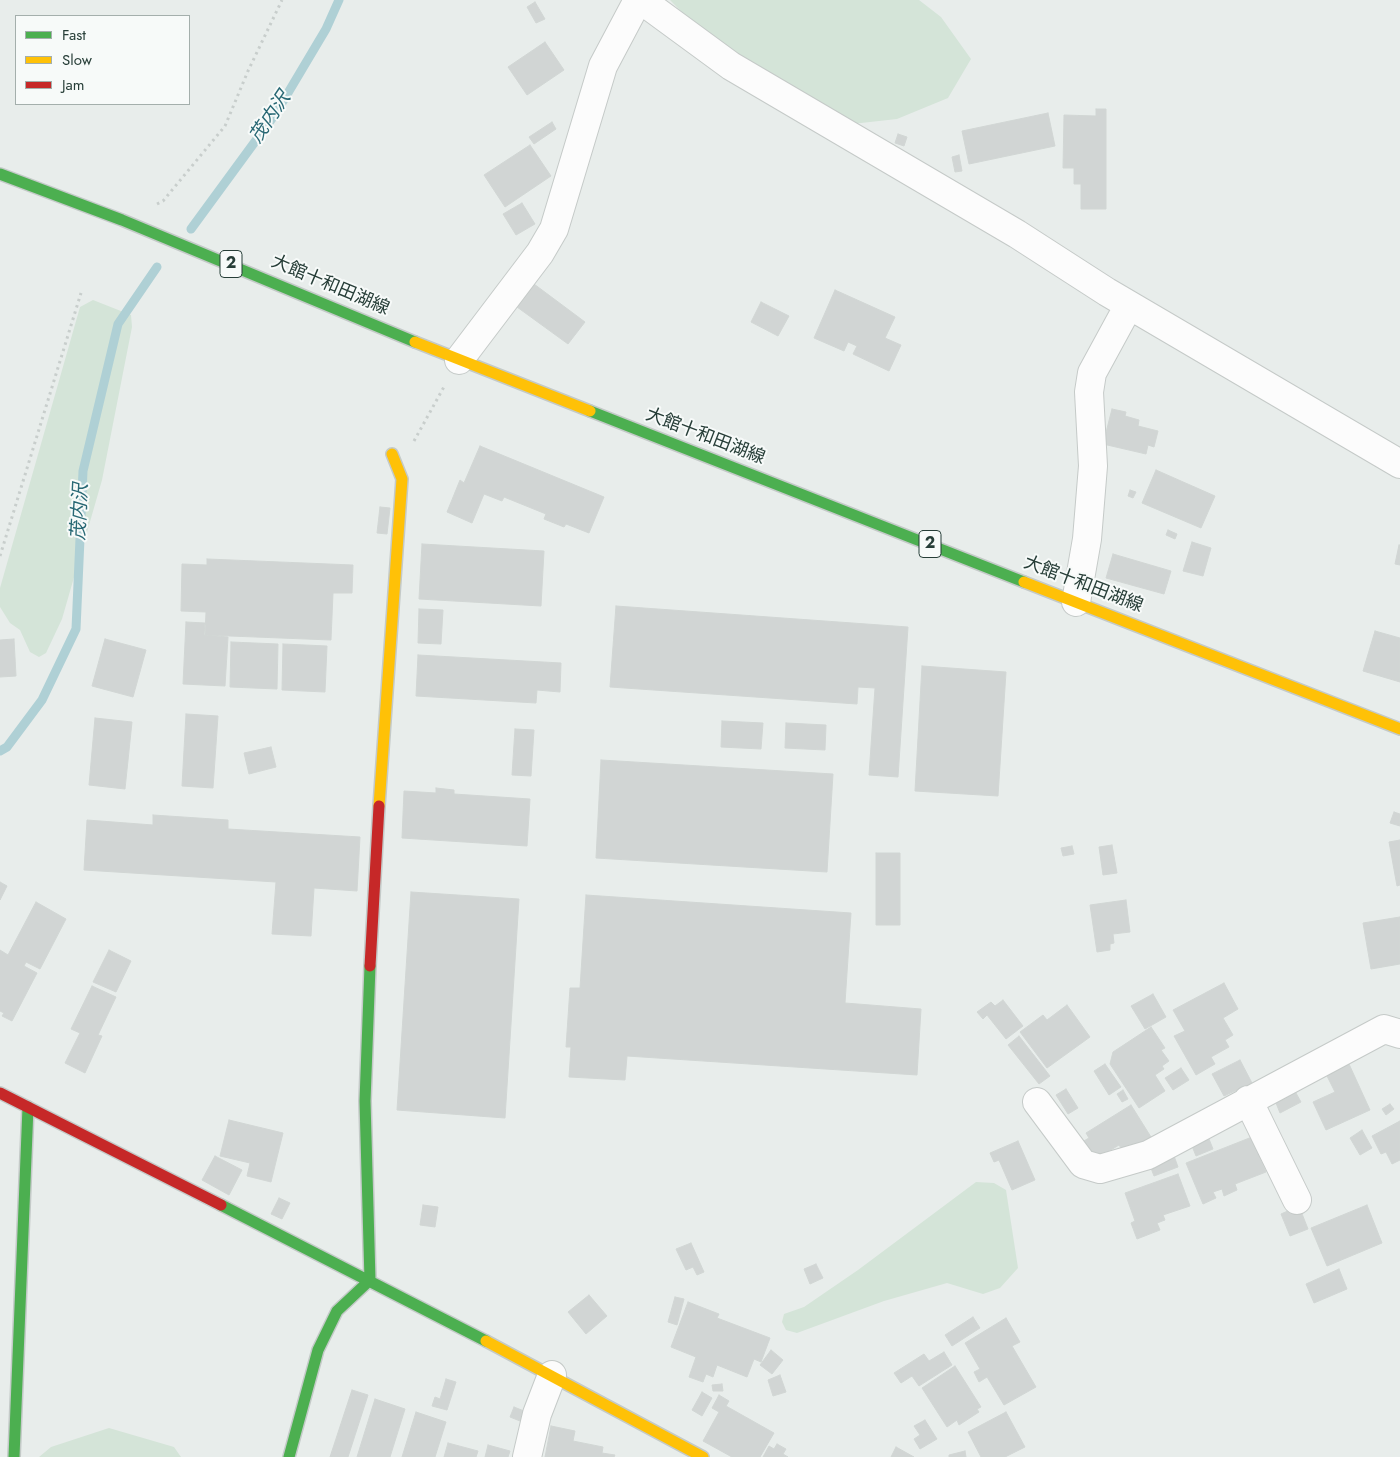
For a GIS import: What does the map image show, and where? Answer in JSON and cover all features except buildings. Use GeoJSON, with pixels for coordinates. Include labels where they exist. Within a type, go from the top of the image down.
{"type":"FeatureCollection","features":[{"type":"Feature","properties":{"kind":"street"},"geometry":{"type":"LineString","coordinates":[[459,360],[540,253],[554,229],[603,66],[640,0],[731,66],[1017,234],[1129,305],[1400,464]]}},
{"type":"Feature","properties":{"kind":"street","name":"大館十和田湖線"},"geometry":{"type":"LineString","coordinates":[[0,174],[122,220],[459,360],[1400,729]]}},
{"type":"Feature","properties":{"kind":"street"},"geometry":{"type":"LineString","coordinates":[[1076,602],[1087,539],[1093,466],[1089,392],[1092,373],[1129,305]]}},
{"type":"Feature","properties":{"kind":"street"},"geometry":{"type":"LineString","coordinates":[[289,1457],[318,1350],[337,1311],[370,1280],[365,1101],[374,870],[400,535],[402,479],[392,454]]}},
{"type":"Feature","properties":{"kind":"street"},"geometry":{"type":"LineString","coordinates":[[1037,1102],[1083,1164],[1100,1169],[1148,1155],[1248,1100],[1384,1030],[1400,1034]]}},
{"type":"Feature","properties":{"kind":"street"},"geometry":{"type":"LineString","coordinates":[[0,1093],[370,1280],[552,1375],[703,1457]]}},
{"type":"Feature","properties":{"kind":"street"},"geometry":{"type":"LineString","coordinates":[[1248,1100],[1297,1200]]}},
{"type":"Feature","properties":{"kind":"street"},"geometry":{"type":"LineString","coordinates":[[14,1457],[28,1107]]}},
{"type":"Feature","properties":{"kind":"street"},"geometry":{"type":"LineString","coordinates":[[527,1457],[537,1414],[552,1375]]}},
{"type":"Feature","properties":{"kind":"path"},"geometry":{"type":"LineString","coordinates":[[122,220],[163,201],[225,126],[282,0]]}},
{"type":"Feature","properties":{"kind":"path"},"geometry":{"type":"LineString","coordinates":[[0,556],[80,293]]}},
{"type":"Feature","properties":{"kind":"path"},"geometry":{"type":"LineString","coordinates":[[398,470],[459,360]]}},
{"type":"Feature","properties":{"kind":"green space"},"geometry":{"type":"Polygon","coordinates":[[[670,0],[919,0],[941,17],[971,59],[948,98],[897,119],[852,124],[704,35],[670,0]]]}},
{"type":"Feature","properties":{"kind":"green space"},"geometry":{"type":"Polygon","coordinates":[[[93,300],[131,315],[132,327],[102,480],[62,619],[46,653],[39,657],[30,652],[20,630],[10,623],[0,607],[0,588],[80,307],[93,300]]]}},
{"type":"Feature","properties":{"kind":"green space"},"geometry":{"type":"Polygon","coordinates":[[[976,1182],[994,1183],[1006,1190],[1018,1268],[1000,1288],[983,1294],[947,1283],[884,1301],[797,1333],[786,1330],[782,1322],[784,1314],[804,1307],[858,1270],[976,1182]]]}},
{"type":"Feature","properties":{"kind":"green space"},"geometry":{"type":"Polygon","coordinates":[[[109,1428],[174,1447],[181,1457],[39,1457],[51,1447],[109,1428]]]}},
{"type":"Feature","properties":{"kind":"waterway","name":"茂内沢"},"geometry":{"type":"LineString","coordinates":[[191,229],[276,113],[326,29],[339,0]]}},
{"type":"Feature","properties":{"kind":"waterway","name":"茂内沢"},"geometry":{"type":"LineString","coordinates":[[0,751],[7,747],[42,700],[76,629],[83,471],[118,324],[157,267]]}},
{"type":"Feature","properties":{"kind":"traffic: fast"},"geometry":{"type":"LineString","coordinates":[[0,174],[122,220],[415,342]]}},
{"type":"Feature","properties":{"kind":"traffic: fast"},"geometry":{"type":"LineString","coordinates":[[590,411],[1024,582]]}},
{"type":"Feature","properties":{"kind":"traffic: fast"},"geometry":{"type":"LineString","coordinates":[[289,1457],[318,1350],[337,1311],[370,1280],[365,1101],[370,966]]}},
{"type":"Feature","properties":{"kind":"traffic: fast"},"geometry":{"type":"LineString","coordinates":[[14,1457],[28,1107]]}},
{"type":"Feature","properties":{"kind":"traffic: fast"},"geometry":{"type":"LineString","coordinates":[[221,1205],[486,1341]]}},
{"type":"Feature","properties":{"kind":"traffic: slow"},"geometry":{"type":"LineString","coordinates":[[415,342],[590,411]]}},
{"type":"Feature","properties":{"kind":"traffic: slow"},"geometry":{"type":"LineString","coordinates":[[379,806],[402,479],[392,454]]}},
{"type":"Feature","properties":{"kind":"traffic: slow"},"geometry":{"type":"LineString","coordinates":[[1024,582],[1400,729]]}},
{"type":"Feature","properties":{"kind":"traffic: slow"},"geometry":{"type":"LineString","coordinates":[[486,1341],[703,1457]]}},
{"type":"Feature","properties":{"kind":"traffic: jam"},"geometry":{"type":"LineString","coordinates":[[370,966],[379,806]]}},
{"type":"Feature","properties":{"kind":"traffic: jam"},"geometry":{"type":"LineString","coordinates":[[0,1093],[221,1205]]}}]}
